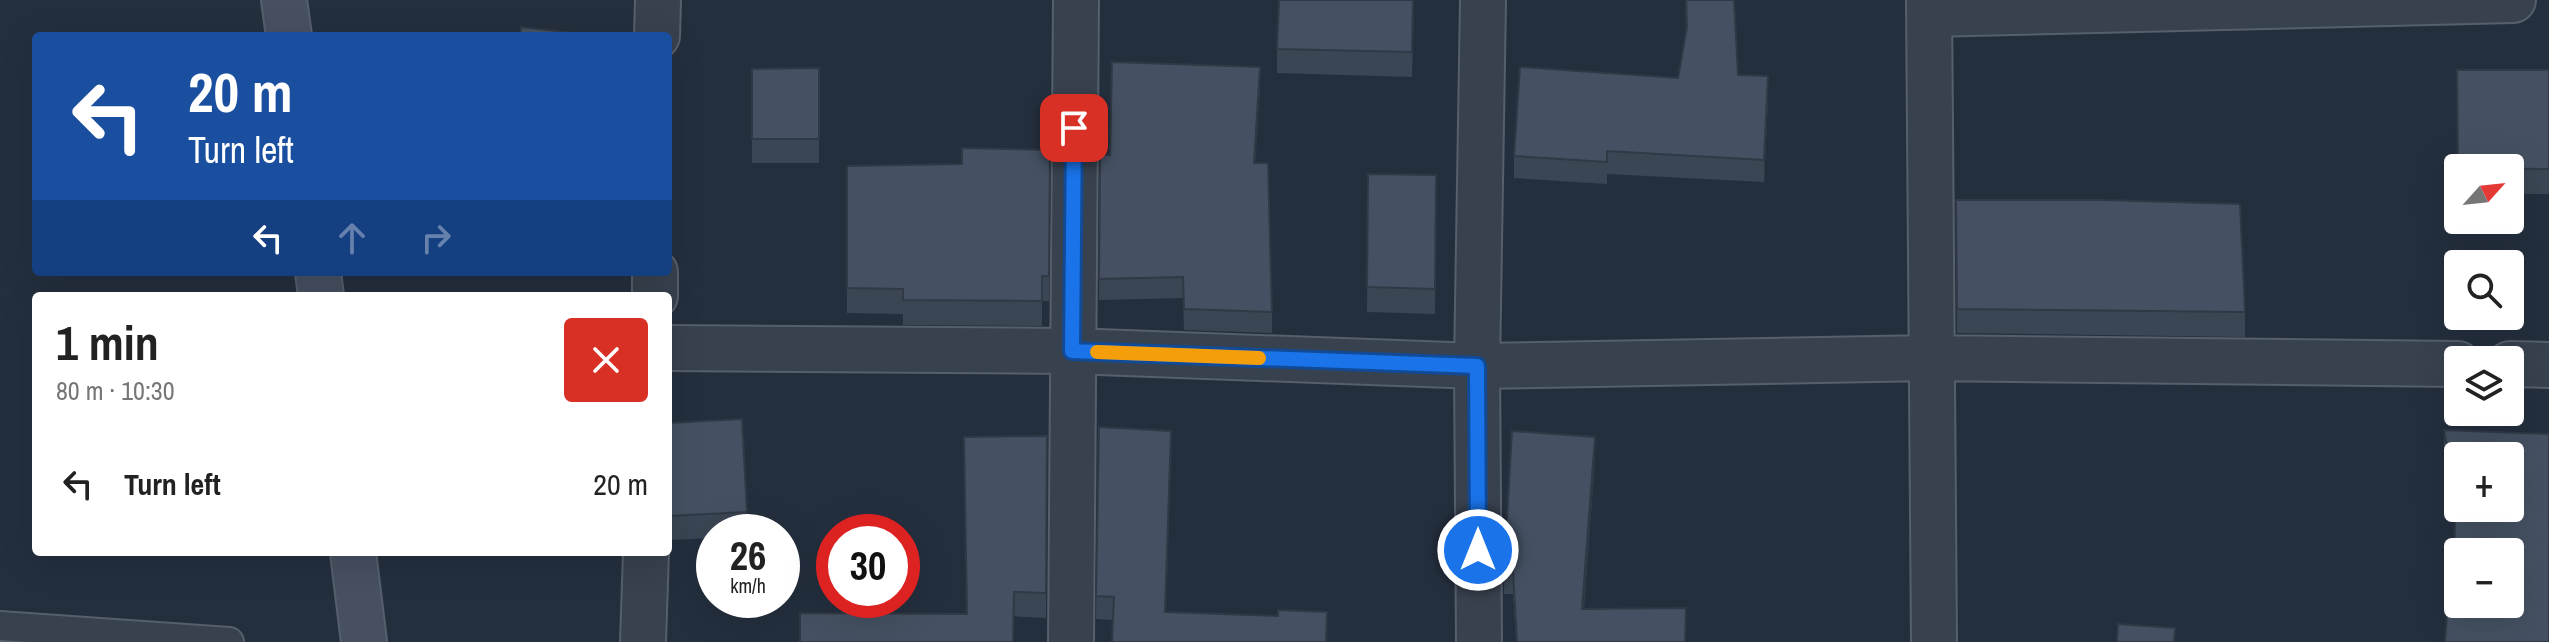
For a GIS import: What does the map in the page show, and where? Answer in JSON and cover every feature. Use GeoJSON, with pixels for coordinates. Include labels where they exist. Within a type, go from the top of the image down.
{"type":"FeatureCollection","features":[{"type":"Feature","properties":{"kind":"street"},"geometry":{"type":"LineString","coordinates":[[284,0],[288,32]]}},
{"type":"Feature","properties":{"kind":"street"},"geometry":{"type":"LineString","coordinates":[[657,32],[658,0]]}},
{"type":"Feature","properties":{"kind":"street"},"geometry":{"type":"LineString","coordinates":[[1071,642],[1076,0]]}},
{"type":"Feature","properties":{"kind":"street"},"geometry":{"type":"LineString","coordinates":[[1479,642],[1477,366],[1483,0]]}},
{"type":"Feature","properties":{"kind":"street"},"geometry":{"type":"LineString","coordinates":[[1934,642],[1929,7],[2513,0]]}},
{"type":"Feature","properties":{"kind":"street"},"geometry":{"type":"LineString","coordinates":[[672,348],[1072,351],[1477,366],[1931,358],[2444,364]]}},
{"type":"Feature","properties":{"kind":"street"},"geometry":{"type":"LineString","coordinates":[[2524,364],[2549,365]]}},
{"type":"Feature","properties":{"kind":"street"},"geometry":{"type":"LineString","coordinates":[[353,556],[364,642]]}},
{"type":"Feature","properties":{"kind":"street"},"geometry":{"type":"LineString","coordinates":[[643,642],[646,556]]}},
{"type":"Feature","properties":{"kind":"lane"},"geometry":{"type":"LineString","coordinates":[[0,626],[229,642]]}},
{"type":"Feature","properties":{"kind":"building"},"geometry":{"type":"Polygon","coordinates":[[[1279,0],[1413,0],[1412,52],[1277,49],[1279,0]]]}},
{"type":"Feature","properties":{"kind":"building"},"geometry":{"type":"Polygon","coordinates":[[[1686,0],[1734,0],[1738,75],[1768,76],[1764,160],[1607,151],[1607,162],[1514,156],[1520,67],[1678,78],[1687,27],[1686,0]]]}},
{"type":"Feature","properties":{"kind":"building"},"geometry":{"type":"Polygon","coordinates":[[[521,27],[565,32],[520,32],[521,27]]]}},
{"type":"Feature","properties":{"kind":"building"},"geometry":{"type":"Polygon","coordinates":[[[1112,62],[1260,67],[1254,163],[1268,163],[1272,312],[1184,309],[1183,277],[1099,279],[1100,155],[1110,155],[1112,62]]]}},
{"type":"Feature","properties":{"kind":"building"},"geometry":{"type":"Polygon","coordinates":[[[819,68],[819,139],[752,139],[752,69],[819,68]]]}},
{"type":"Feature","properties":{"kind":"building"},"geometry":{"type":"Polygon","coordinates":[[[2457,70],[2549,70],[2549,169],[2524,169],[2524,154],[2458,154],[2457,70]]]}},
{"type":"Feature","properties":{"kind":"building"},"geometry":{"type":"Polygon","coordinates":[[[962,148],[1050,150],[1049,276],[1042,276],[1042,301],[903,300],[903,289],[847,288],[847,166],[962,164],[962,148]]]}},
{"type":"Feature","properties":{"kind":"building"},"geometry":{"type":"Polygon","coordinates":[[[1368,174],[1436,175],[1435,289],[1367,287],[1368,174]]]}},
{"type":"Feature","properties":{"kind":"building"},"geometry":{"type":"Polygon","coordinates":[[[1956,200],[2240,204],[2245,312],[1957,309],[1956,200]]]}},
{"type":"Feature","properties":{"kind":"building"},"geometry":{"type":"Polygon","coordinates":[[[742,419],[747,512],[672,516],[672,423],[742,419]]]}},
{"type":"Feature","properties":{"kind":"building"},"geometry":{"type":"Polygon","coordinates":[[[1099,427],[1171,431],[1165,612],[1278,616],[1278,610],[1327,612],[1326,642],[1112,642],[1114,597],[1096,596],[1099,427]]]}},
{"type":"Feature","properties":{"kind":"building"},"geometry":{"type":"Polygon","coordinates":[[[2444,430],[2549,434],[2549,642],[2445,642],[2447,618],[2524,618],[2524,538],[2454,538],[2455,522],[2524,522],[2524,442],[2446,442],[2444,430]]]}},
{"type":"Feature","properties":{"kind":"building"},"geometry":{"type":"Polygon","coordinates":[[[1512,431],[1595,437],[1582,609],[1686,608],[1685,642],[1517,642],[1513,572],[1504,571],[1512,431]]]}},
{"type":"Feature","properties":{"kind":"building"},"geometry":{"type":"Polygon","coordinates":[[[1047,436],[1046,593],[1014,592],[1013,642],[800,642],[800,613],[816,613],[816,618],[920,618],[920,614],[967,614],[964,437],[1047,436]]]}},
{"type":"Feature","properties":{"kind":"building"},"geometry":{"type":"Polygon","coordinates":[[[2118,624],[2175,628],[2174,642],[2117,642],[2118,624]]]}},
{"type":"Feature","properties":{"kind":"slow traffic"},"geometry":{"type":"LineString","coordinates":[[1097,352],[1259,358]]}},
{"type":"Feature","properties":{"kind":"route"},"geometry":{"type":"LineString","coordinates":[[1074,128],[1072,351],[1477,366],[1478,550]]}}]}
